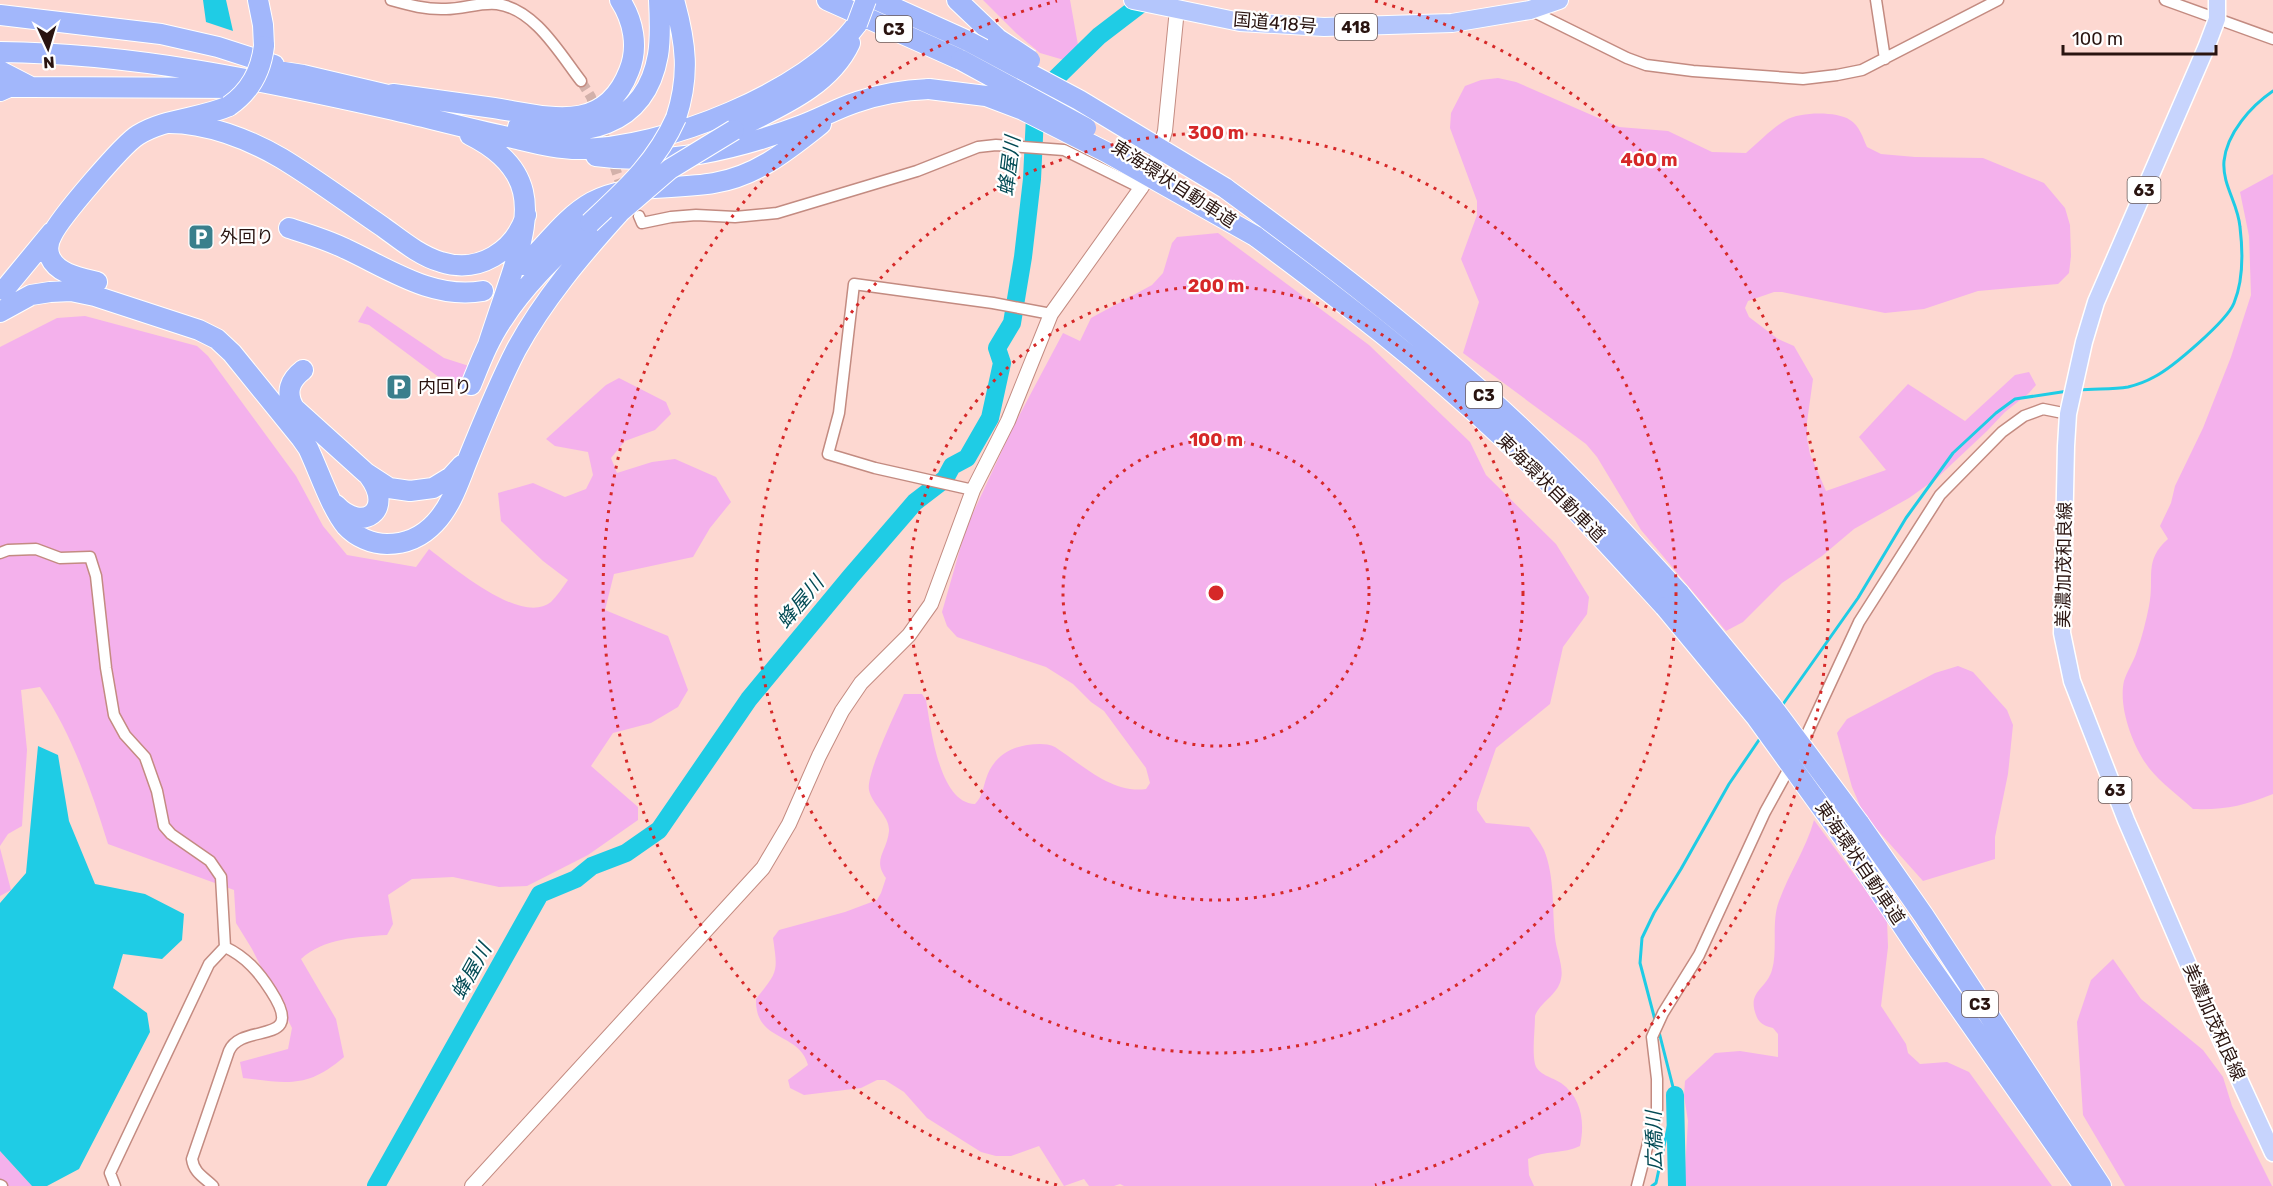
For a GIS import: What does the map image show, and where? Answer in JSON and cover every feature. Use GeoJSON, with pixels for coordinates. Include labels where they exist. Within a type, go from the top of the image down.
{"type":"FeatureCollection","features":[{"type":"Feature","properties":{"kind":"highway"},"geometry":{"type":"LineString","coordinates":[[2,292],[130,141],[145,131],[229,106],[245,94],[260,65],[264,46],[258,0]]}},
{"type":"Feature","properties":{"kind":"highway"},"geometry":{"type":"LineString","coordinates":[[5,47],[301,82],[561,119],[587,114],[606,103],[616,94],[630,68],[634,39],[631,23],[620,0]]}},
{"type":"Feature","properties":{"kind":"highway"},"geometry":{"type":"LineString","coordinates":[[378,92],[553,133],[588,130],[617,118],[630,108],[649,82],[658,55],[659,0]]}},
{"type":"Feature","properties":{"kind":"highway"},"geometry":{"type":"LineString","coordinates":[[488,345],[502,319],[517,300],[560,252],[646,168],[667,138],[676,118],[684,90],[686,62],[674,0]]}},
{"type":"Feature","properties":{"kind":"highway","name":"東海環状自動車道"},"geometry":{"type":"LineString","coordinates":[[827,0],[961,60],[1106,140],[1255,236],[1379,331],[1494,430],[1564,499],[1665,607],[1756,717],[1848,844],[1918,949],[2084,1186]]}},
{"type":"Feature","properties":{"kind":"highway"},"geometry":{"type":"LineString","coordinates":[[0,312],[31,295],[71,291],[208,334],[232,353],[301,438],[345,524],[365,540],[382,544],[409,541],[427,530],[443,513],[454,493],[510,364],[532,323],[620,212],[670,169],[734,130],[784,104],[825,77],[845,55],[866,0]]}},
{"type":"Feature","properties":{"kind":"highway","name":"東海環状自動車道"},"geometry":{"type":"LineString","coordinates":[[877,0],[968,41],[1069,94],[1225,188],[1394,317],[1516,424],[1585,492],[1680,594],[1771,705],[1924,916],[2101,1186]]}},
{"type":"Feature","properties":{"kind":"highway"},"geometry":{"type":"LineString","coordinates":[[957,0],[998,39],[1181,154],[1225,188]]}},
{"type":"Feature","properties":{"kind":"highway","name":"国道418号"},"geometry":{"type":"LineString","coordinates":[[1133,0],[1240,22],[1324,27],[1452,23],[1530,10],[1559,0]]}},
{"type":"Feature","properties":{"kind":"highway"},"geometry":{"type":"LineString","coordinates":[[0,15],[130,29],[171,36],[248,55],[301,82],[429,118],[552,147],[612,158],[681,157],[760,140],[807,124],[845,106],[885,94],[929,89],[986,96],[1023,110],[1106,152],[1255,236]]}},
{"type":"Feature","properties":{"kind":"highway"},"geometry":{"type":"LineString","coordinates":[[0,24],[22,19]]}},
{"type":"Feature","properties":{"kind":"highway"},"geometry":{"type":"LineString","coordinates":[[552,147],[579,149],[619,145],[662,136],[719,117],[809,69],[837,48],[857,24]]}},
{"type":"Feature","properties":{"kind":"highway"},"geometry":{"type":"LineString","coordinates":[[0,71],[31,87]]}},
{"type":"Feature","properties":{"kind":"highway"},"geometry":{"type":"LineString","coordinates":[[0,91],[9,87],[301,82]]}},
{"type":"Feature","properties":{"kind":"highway"},"geometry":{"type":"LineString","coordinates":[[525,264],[571,217],[594,201],[628,192],[714,183],[750,173],[783,154],[845,106]]}},
{"type":"Feature","properties":{"kind":"highway"},"geometry":{"type":"LineString","coordinates":[[429,118],[488,145],[508,162],[522,182],[525,192],[526,215],[521,243],[488,345],[471,385]]}},
{"type":"Feature","properties":{"kind":"highway"},"geometry":{"type":"LineString","coordinates":[[169,123],[182,123],[210,129],[267,150],[411,247],[443,263],[465,266],[477,264],[496,255],[513,242],[519,234],[526,215]]}},
{"type":"Feature","properties":{"kind":"highway"},"geometry":{"type":"LineString","coordinates":[[56,228],[49,242],[49,256],[55,265],[68,274]]}},
{"type":"Feature","properties":{"kind":"highway"},"geometry":{"type":"LineString","coordinates":[[289,228],[333,243],[426,287],[460,293],[483,291]]}},
{"type":"Feature","properties":{"kind":"highway"},"geometry":{"type":"LineString","coordinates":[[2,292],[23,274],[38,268],[52,269],[97,282]]}},
{"type":"Feature","properties":{"kind":"highway"},"geometry":{"type":"LineString","coordinates":[[303,370],[295,376],[289,388],[294,408],[366,472],[389,488],[422,490],[443,483],[468,459]]}},
{"type":"Feature","properties":{"kind":"highway"},"geometry":{"type":"LineString","coordinates":[[333,501],[348,515],[360,518],[371,514],[378,506],[380,495],[366,472]]}},
{"type":"Feature","properties":{"kind":"main road","name":"美濃加茂和良線"},"geometry":{"type":"LineString","coordinates":[[2217,0],[2217,19],[2206,48],[2096,302],[2084,342],[2070,409],[2065,469],[2062,633],[2072,681],[2126,820],[2273,1153]]}},
{"type":"Feature","properties":{"kind":"street"},"geometry":{"type":"LineString","coordinates":[[391,0],[428,9],[496,4],[508,7],[526,17],[545,35],[581,81]]}},
{"type":"Feature","properties":{"kind":"street"},"geometry":{"type":"LineString","coordinates":[[1876,0],[1885,59]]}},
{"type":"Feature","properties":{"kind":"street"},"geometry":{"type":"LineString","coordinates":[[1530,10],[1646,65],[1693,71],[1803,78],[1862,70],[1998,0]]}},
{"type":"Feature","properties":{"kind":"street"},"geometry":{"type":"LineString","coordinates":[[2165,0],[2273,39]]}},
{"type":"Feature","properties":{"kind":"street"},"geometry":{"type":"LineString","coordinates":[[472,1186],[763,868],[789,824],[842,711],[861,682],[909,635],[931,604],[973,490],[1008,421],[1051,314],[1155,165],[1165,131],[1177,9]]}},
{"type":"Feature","properties":{"kind":"street"},"geometry":{"type":"LineString","coordinates":[[639,216],[642,223],[696,215],[735,217],[777,213],[917,171],[978,147],[996,145],[1064,150],[1141,188]]}},
{"type":"Feature","properties":{"kind":"street"},"geometry":{"type":"LineString","coordinates":[[973,490],[875,468],[828,454],[839,413],[854,284],[993,303],[1051,314]]}},
{"type":"Feature","properties":{"kind":"street"},"geometry":{"type":"LineString","coordinates":[[1637,1185],[1657,1109],[1657,1079],[1652,1037],[1663,1013],[1699,955],[1765,812],[1798,753],[1859,622],[1940,495],[2002,432],[2024,416],[2043,409],[2070,409]]}},
{"type":"Feature","properties":{"kind":"street"},"geometry":{"type":"LineString","coordinates":[[0,553],[8,549],[36,549],[60,558],[90,556],[96,576],[106,668],[114,715],[125,735],[145,757],[157,791],[164,826],[171,834],[210,861],[221,877],[225,947],[210,964],[110,1173],[115,1186]]}},
{"type":"Feature","properties":{"kind":"street"},"geometry":{"type":"LineString","coordinates":[[213,1186],[199,1175],[193,1166],[192,1159],[232,1045],[237,1041],[277,1028],[283,1020],[280,1005],[265,981],[250,963],[237,952],[225,947]]}},
{"type":"Feature","properties":{"kind":"shaded area"},"geometry":{"type":"Polygon","coordinates":[[[983,0],[1070,0],[1078,45],[1076,52],[1064,60],[1040,53],[983,0]]]}},
{"type":"Feature","properties":{"kind":"shaded area"},"geometry":{"type":"Polygon","coordinates":[[[1498,78],[1516,82],[1619,127],[1668,131],[1712,152],[1746,153],[1776,127],[1792,117],[1818,114],[1836,115],[1853,122],[1867,147],[1881,154],[1983,158],[2044,183],[2065,208],[2070,225],[2071,256],[2069,273],[2058,284],[1978,291],[1924,309],[1885,313],[1782,292],[1774,292],[1748,301],[1745,308],[1749,317],[1778,339],[1794,346],[1813,379],[1807,438],[1810,454],[1826,491],[1886,470],[1859,437],[1908,384],[1965,421],[2015,375],[2029,372],[2036,385],[1937,478],[1909,498],[1854,529],[1822,556],[1782,583],[1743,622],[1726,631],[1641,530],[1597,457],[1586,444],[1463,353],[1479,302],[1461,259],[1477,215],[1477,201],[1450,128],[1451,113],[1465,86],[1481,80],[1498,78]]]}},
{"type":"Feature","properties":{"kind":"shaded area"},"geometry":{"type":"Polygon","coordinates":[[[2273,174],[2273,794],[2234,806],[2193,809],[2159,779],[2143,759],[2132,738],[2125,714],[2124,681],[2136,655],[2147,617],[2151,596],[2151,570],[2155,555],[2168,539],[2160,526],[2231,357],[2251,295],[2249,236],[2240,192],[2273,174]]]}},
{"type":"Feature","properties":{"kind":"shaded area"},"geometry":{"type":"Polygon","coordinates":[[[1218,233],[1369,345],[1470,442],[1486,475],[1556,544],[1589,597],[1587,614],[1563,647],[1550,704],[1496,748],[1477,803],[1477,810],[1486,823],[1529,827],[1544,850],[1550,871],[1555,937],[1562,974],[1556,990],[1535,1016],[1534,1059],[1539,1071],[1561,1083],[1574,1096],[1578,1103],[1582,1129],[1580,1146],[1528,1159],[1529,1175],[1534,1186],[1124,1186],[1120,1184],[1089,1186],[1084,1179],[1064,1186],[1039,1146],[1011,1156],[996,1156],[981,1152],[927,1118],[904,1092],[885,1080],[877,1080],[861,1088],[804,1095],[790,1088],[788,1080],[808,1065],[803,1054],[796,1047],[762,1023],[758,1013],[756,999],[775,971],[773,938],[779,930],[845,912],[877,900],[881,893],[886,878],[880,866],[880,860],[888,838],[889,826],[871,795],[869,782],[882,743],[904,694],[922,694],[926,700],[939,762],[953,791],[963,800],[975,804],[997,760],[1013,749],[1031,745],[1045,744],[1055,747],[1086,769],[1121,787],[1146,789],[1150,783],[1146,768],[1104,711],[1073,684],[1046,667],[957,637],[947,626],[942,612],[966,528],[1012,429],[1063,333],[1080,341],[1091,318],[1152,285],[1163,273],[1172,243],[1177,237],[1218,233]]]}},
{"type":"Feature","properties":{"kind":"shaded area"},"geometry":{"type":"Polygon","coordinates":[[[367,306],[444,358],[469,366],[464,380],[451,383],[444,381],[369,325],[358,322],[367,306]]]}},
{"type":"Feature","properties":{"kind":"shaded area"},"geometry":{"type":"Polygon","coordinates":[[[85,316],[197,346],[208,356],[296,476],[323,526],[347,555],[416,567],[429,549],[488,591],[506,601],[523,606],[538,607],[551,602],[568,580],[543,561],[501,521],[498,493],[533,483],[565,497],[586,489],[593,475],[588,452],[555,446],[546,439],[606,385],[619,378],[666,402],[671,414],[655,430],[625,441],[611,458],[617,473],[652,462],[675,459],[716,477],[731,502],[710,528],[693,557],[614,574],[605,610],[668,636],[688,690],[678,707],[651,723],[613,733],[591,766],[638,807],[638,820],[588,855],[527,886],[499,887],[453,877],[412,879],[388,895],[393,924],[387,935],[330,943],[301,959],[336,1019],[344,1057],[331,1067],[307,1079],[285,1082],[243,1078],[240,1062],[288,1049],[292,1028],[252,949],[236,923],[234,890],[108,844],[80,762],[62,724],[40,687],[21,690],[27,750],[22,826],[8,834],[0,846],[0,347],[57,318],[85,316]]]}},
{"type":"Feature","properties":{"kind":"shaded area"},"geometry":{"type":"Polygon","coordinates":[[[1958,666],[1973,672],[2007,710],[2013,725],[2008,774],[1995,837],[1995,859],[1923,881],[1864,815],[1852,787],[1837,733],[1847,719],[1935,673],[1958,666]]]}},
{"type":"Feature","properties":{"kind":"shaded area"},"geometry":{"type":"Polygon","coordinates":[[[1814,820],[1887,919],[1888,947],[1881,1006],[1906,1044],[1908,1053],[1920,1064],[1947,1062],[1969,1072],[2052,1186],[1684,1186],[1688,1121],[1684,1096],[1685,1081],[1715,1053],[1740,1051],[1778,1057],[1778,1034],[1773,1028],[1759,1021],[1754,1001],[1769,977],[1774,962],[1775,918],[1779,901],[1807,841],[1814,820]]]}},
{"type":"Feature","properties":{"kind":"shaded area"},"geometry":{"type":"Polygon","coordinates":[[[0,848],[11,890],[0,896],[0,848]]]}},
{"type":"Feature","properties":{"kind":"shaded area"},"geometry":{"type":"Polygon","coordinates":[[[2113,959],[2141,999],[2203,1050],[2223,1077],[2232,1106],[2272,1186],[2125,1186],[2083,1115],[2077,1022],[2091,980],[2113,959]]]}},
{"type":"Feature","properties":{"kind":"shaded area"},"geometry":{"type":"Polygon","coordinates":[[[0,1151],[32,1186],[0,1186],[0,1151]]]}},
{"type":"Feature","properties":{"kind":"water"},"geometry":{"type":"Polygon","coordinates":[[[203,0],[226,0],[233,31],[206,22],[203,0]]]}},
{"type":"Feature","properties":{"kind":"water"},"geometry":{"type":"Polygon","coordinates":[[[38,746],[58,755],[69,821],[95,884],[145,894],[184,914],[182,940],[162,959],[123,954],[113,988],[147,1013],[150,1032],[79,1169],[47,1186],[32,1186],[0,1151],[0,903],[26,873],[38,746]]]}},
{"type":"Feature","properties":{"kind":"waterway","name":"蜂屋川"},"geometry":{"type":"LineString","coordinates":[[376,1186],[540,894],[576,879],[592,866],[626,853],[659,830],[749,699],[915,502],[945,479],[952,466],[967,458],[990,418],[1002,363],[997,348],[1012,323],[1023,257],[1032,179],[1035,116],[1041,97],[1050,84],[1099,36],[1146,0]]}},
{"type":"Feature","properties":{"kind":"waterway"},"geometry":{"type":"LineString","coordinates":[[2078,390],[2128,387],[2151,378],[2173,364],[2198,343],[2229,311],[2240,285],[2242,256],[2239,218],[2225,178],[2224,161],[2230,140],[2241,121],[2256,104],[2273,91]]}},
{"type":"Feature","properties":{"kind":"waterway"},"geometry":{"type":"LineString","coordinates":[[1781,707],[1858,598],[1906,518],[1953,453],[1996,413],[2015,399],[2068,391]]}},
{"type":"Feature","properties":{"kind":"waterway"},"geometry":{"type":"LineString","coordinates":[[1655,1020],[1640,963],[1642,938],[1654,913],[1729,784],[1761,737]]}},
{"type":"Feature","properties":{"kind":"waterway","name":"広橋川"},"geometry":{"type":"LineString","coordinates":[[1652,1186],[1656,1183],[1675,1095],[1659,1032]]}},
{"type":"Feature","properties":{"kind":"waterway","name":"広橋川"},"geometry":{"type":"LineString","coordinates":[[1675,1095],[1677,1186]]}},
{"type":"Feature","properties":{"kind":"tunnel"},"geometry":{"type":"LineString","coordinates":[[581,81],[591,97],[624,194]]}},
{"type":"Feature","properties":{"kind":"place","name":"外回り"},"geometry":{"type":"Point","coordinates":[201,237]}},
{"type":"Feature","properties":{"kind":"place","name":"内回り"},"geometry":{"type":"Point","coordinates":[399,387]}}]}
